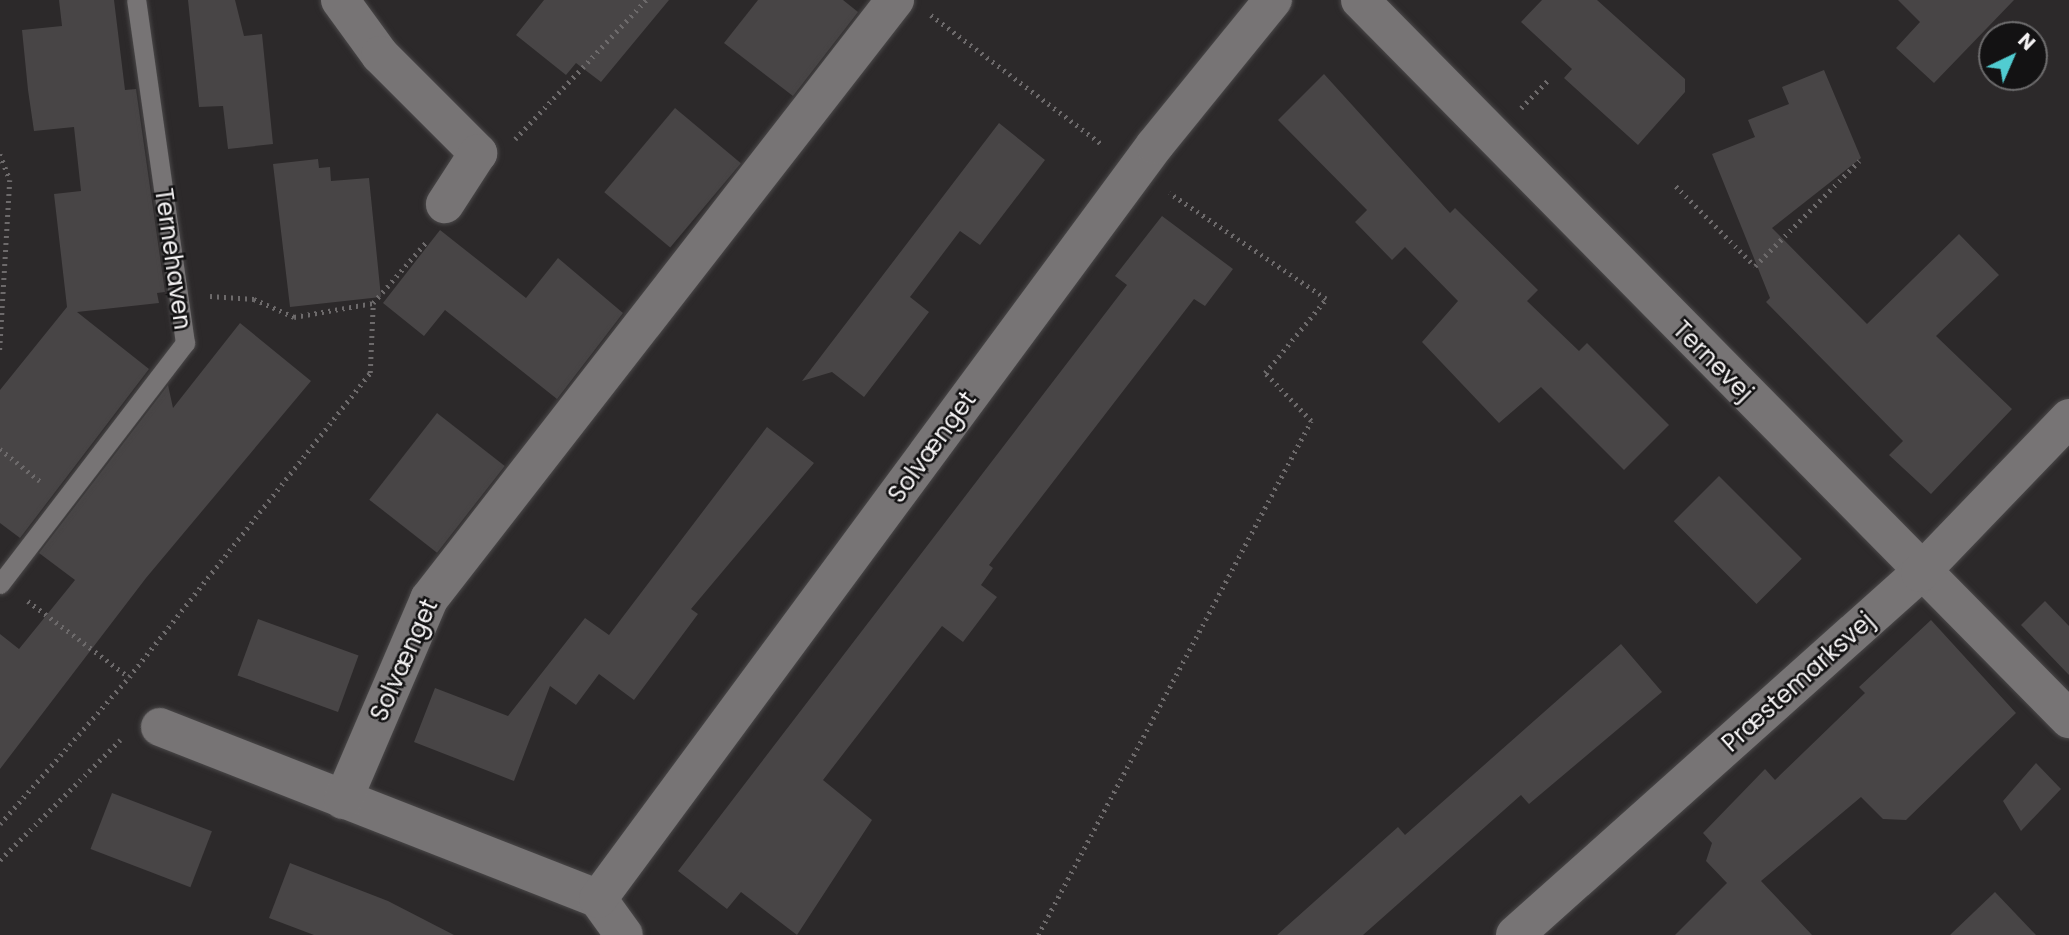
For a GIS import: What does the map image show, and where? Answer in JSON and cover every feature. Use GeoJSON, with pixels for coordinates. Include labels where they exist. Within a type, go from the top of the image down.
{"type":"FeatureCollection","features":[{"type":"Feature","properties":{"kind":"street"},"geometry":{"type":"LineString","coordinates":[[340,0],[380,55],[478,153],[445,204]]}},
{"type":"Feature","properties":{"kind":"street","name":"Solvænget"},"geometry":{"type":"LineString","coordinates":[[598,899],[1136,171],[1273,0]]}},
{"type":"Feature","properties":{"kind":"street","name":"Ternevej"},"geometry":{"type":"LineString","coordinates":[[1360,0],[1920,573],[2069,719]]}},
{"type":"Feature","properties":{"kind":"street","name":"Solvænget"},"geometry":{"type":"LineString","coordinates":[[343,800],[429,598],[908,4]]}},
{"type":"Feature","properties":{"kind":"street","name":"Præstemarksvej"},"geometry":{"type":"LineString","coordinates":[[1515,935],[1920,573],[2069,418]]}},
{"type":"Feature","properties":{"kind":"street"},"geometry":{"type":"LineString","coordinates":[[160,727],[598,899],[624,935]]}},
{"type":"Feature","properties":{"kind":"lane","name":"Ternehaven"},"geometry":{"type":"LineString","coordinates":[[1,583],[62,499],[185,343],[136,0]]}},
{"type":"Feature","properties":{"kind":"path"},"geometry":{"type":"LineString","coordinates":[[478,153],[517,138],[646,0]]}},
{"type":"Feature","properties":{"kind":"path"},"geometry":{"type":"LineString","coordinates":[[908,4],[1136,171],[1326,299],[1265,373],[1311,421],[1038,935]]}},
{"type":"Feature","properties":{"kind":"path"},"geometry":{"type":"LineString","coordinates":[[0,154],[10,180],[0,350]]}},
{"type":"Feature","properties":{"kind":"path"},"geometry":{"type":"LineString","coordinates":[[1676,186],[1755,265],[1859,161]]}},
{"type":"Feature","properties":{"kind":"path"},"geometry":{"type":"LineString","coordinates":[[0,824],[130,677],[370,373],[373,303],[441,225],[445,204]]}},
{"type":"Feature","properties":{"kind":"path"},"geometry":{"type":"LineString","coordinates":[[178,295],[254,299],[294,317],[373,303]]}},
{"type":"Feature","properties":{"kind":"path"},"geometry":{"type":"LineString","coordinates":[[0,449],[62,499]]}},
{"type":"Feature","properties":{"kind":"path"},"geometry":{"type":"LineString","coordinates":[[1,583],[130,677]]}},
{"type":"Feature","properties":{"kind":"path"},"geometry":{"type":"LineString","coordinates":[[0,860],[114,742],[160,727]]}},
{"type":"Feature","properties":{"kind":"building"},"geometry":{"type":"Polygon","coordinates":[[[59,0],[114,0],[125,90],[136,89],[165,292],[157,293],[159,303],[77,312],[149,369],[20,538],[0,523],[0,390],[67,307],[54,194],[81,191],[74,127],[34,131],[28,90],[22,30],[62,26],[59,0]]]}},
{"type":"Feature","properties":{"kind":"building"},"geometry":{"type":"Polygon","coordinates":[[[188,0],[235,0],[244,36],[262,34],[273,144],[228,149],[223,106],[199,107],[188,0]]]}},
{"type":"Feature","properties":{"kind":"building"},"geometry":{"type":"Polygon","coordinates":[[[544,0],[669,0],[601,82],[576,63],[566,75],[516,35],[544,0]]]}},
{"type":"Feature","properties":{"kind":"building"},"geometry":{"type":"Polygon","coordinates":[[[758,0],[843,0],[858,12],[793,96],[724,43],[758,0]]]}},
{"type":"Feature","properties":{"kind":"building"},"geometry":{"type":"Polygon","coordinates":[[[1542,0],[1597,0],[1685,79],[1685,92],[1638,145],[1564,78],[1572,69],[1521,22],[1542,0]]]}},
{"type":"Feature","properties":{"kind":"building"},"geometry":{"type":"Polygon","coordinates":[[[1898,0],[2014,0],[1994,21],[1978,21],[1978,37],[1934,83],[1896,48],[1920,22],[1898,0]]]}},
{"type":"Feature","properties":{"kind":"building"},"geometry":{"type":"Polygon","coordinates":[[[1824,70],[1861,158],[1772,228],[1867,324],[1959,234],[1999,275],[1936,336],[2012,409],[1931,494],[1889,455],[1903,441],[1766,302],[1770,298],[1712,154],[1755,137],[1748,120],[1789,104],[1782,87],[1824,70]]]}},
{"type":"Feature","properties":{"kind":"building"},"geometry":{"type":"Polygon","coordinates":[[[1324,74],[1450,213],[1455,208],[1538,290],[1527,301],[1579,351],[1587,343],[1669,425],[1624,470],[1541,387],[1499,423],[1422,342],[1458,301],[1405,247],[1392,260],[1355,222],[1367,210],[1278,120],[1324,74]]]}},
{"type":"Feature","properties":{"kind":"building"},"geometry":{"type":"Polygon","coordinates":[[[675,108],[741,163],[670,248],[604,192],[675,108]]]}},
{"type":"Feature","properties":{"kind":"building"},"geometry":{"type":"Polygon","coordinates":[[[999,123],[1045,160],[980,245],[960,231],[910,297],[929,312],[864,397],[832,372],[802,381],[999,123]]]}},
{"type":"Feature","properties":{"kind":"building"},"geometry":{"type":"Polygon","coordinates":[[[318,159],[319,168],[330,167],[331,181],[369,178],[381,297],[290,307],[273,164],[318,159]]]}},
{"type":"Feature","properties":{"kind":"building"},"geometry":{"type":"Polygon","coordinates":[[[1162,216],[1233,269],[1205,306],[1194,299],[989,565],[993,568],[981,585],[997,597],[963,642],[942,626],[823,780],[872,820],[797,935],[741,892],[727,909],[678,871],[1127,285],[1115,276],[1162,216]]]}},
{"type":"Feature","properties":{"kind":"building"},"geometry":{"type":"Polygon","coordinates":[[[440,230],[526,298],[558,258],[623,313],[557,399],[445,310],[424,336],[383,303],[440,230]]]}},
{"type":"Feature","properties":{"kind":"building"},"geometry":{"type":"Polygon","coordinates":[[[240,323],[311,381],[146,578],[0,769],[0,634],[19,649],[75,580],[39,553],[168,385],[173,408],[240,323]]]}},
{"type":"Feature","properties":{"kind":"building"},"geometry":{"type":"Polygon","coordinates":[[[437,413],[505,466],[437,553],[369,500],[437,413]]]}},
{"type":"Feature","properties":{"kind":"building"},"geometry":{"type":"Polygon","coordinates":[[[767,427],[814,463],[691,609],[698,614],[634,700],[599,674],[576,705],[550,686],[514,781],[414,742],[435,688],[508,716],[585,618],[609,635],[767,427]]]}},
{"type":"Feature","properties":{"kind":"building"},"geometry":{"type":"Polygon","coordinates":[[[1719,476],[1802,559],[1756,604],[1674,521],[1719,476]]]}},
{"type":"Feature","properties":{"kind":"building"},"geometry":{"type":"Polygon","coordinates":[[[2045,601],[2069,626],[2069,675],[2021,625],[2045,601]]]}},
{"type":"Feature","properties":{"kind":"building"},"geometry":{"type":"Polygon","coordinates":[[[258,619],[359,656],[338,712],[237,675],[258,619]]]}},
{"type":"Feature","properties":{"kind":"building"},"geometry":{"type":"Polygon","coordinates":[[[1931,620],[2016,713],[1906,820],[1883,819],[1861,797],[1761,881],[1812,935],[1675,935],[1727,883],[1706,861],[1712,843],[1703,833],[1765,769],[1775,780],[1865,693],[1859,687],[1931,620]]]}},
{"type":"Feature","properties":{"kind":"building"},"geometry":{"type":"Polygon","coordinates":[[[1621,644],[1662,692],[1529,804],[1521,795],[1363,935],[1277,935],[1398,827],[1405,835],[1621,644]]]}},
{"type":"Feature","properties":{"kind":"building"},"geometry":{"type":"Polygon","coordinates":[[[2036,763],[2061,789],[2021,831],[2003,801],[2036,763]]]}},
{"type":"Feature","properties":{"kind":"building"},"geometry":{"type":"Polygon","coordinates":[[[112,793],[212,831],[190,887],[90,849],[112,793]]]}},
{"type":"Feature","properties":{"kind":"building"},"geometry":{"type":"Polygon","coordinates":[[[290,863],[388,901],[454,935],[314,935],[269,918],[290,863]]]}},
{"type":"Feature","properties":{"kind":"building"},"geometry":{"type":"Polygon","coordinates":[[[1995,892],[2036,935],[1950,935],[1995,892]]]}}]}
